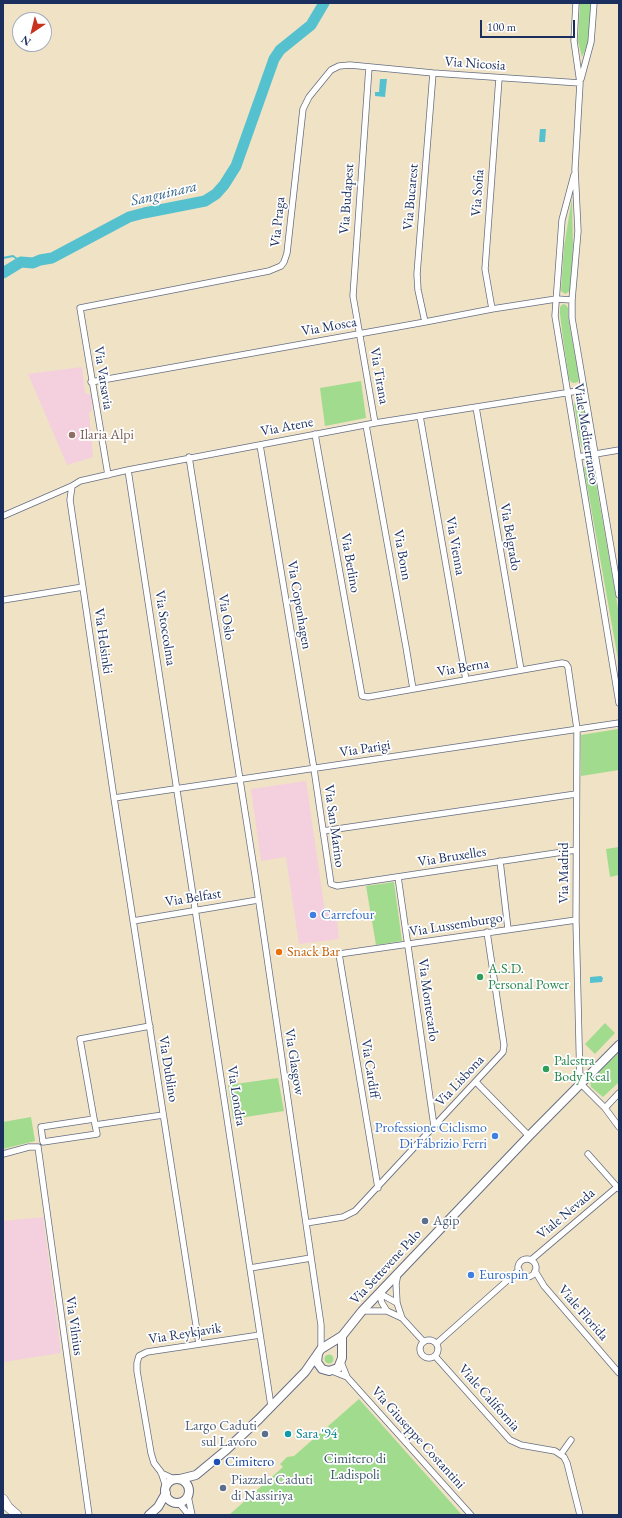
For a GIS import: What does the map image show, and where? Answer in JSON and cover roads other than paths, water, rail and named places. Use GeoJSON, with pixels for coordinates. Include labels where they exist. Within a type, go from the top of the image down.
{"type":"FeatureCollection","features":[{"type":"Feature","properties":{"kind":"main road"},"geometry":{"type":"LineString","coordinates":[[3,1499],[8,1507],[17,1515]]}},
{"type":"Feature","properties":{"kind":"street","name":"Viale Mediterraneo"},"geometry":{"type":"LineString","coordinates":[[576,3],[574,41],[580,83],[575,169],[578,231],[572,300],[572,321],[619,596]]}},
{"type":"Feature","properties":{"kind":"street","name":"Viale Mediterraneo"},"geometry":{"type":"LineString","coordinates":[[580,83],[591,42],[594,3]]}},
{"type":"Feature","properties":{"kind":"street","name":"Via Praga"},"geometry":{"type":"LineString","coordinates":[[80,308],[269,271],[281,266],[287,253],[304,106],[309,97],[326,76],[336,67],[350,65],[369,67]]}},
{"type":"Feature","properties":{"kind":"street","name":"Via Nicosia"},"geometry":{"type":"LineString","coordinates":[[369,67],[580,83]]}},
{"type":"Feature","properties":{"kind":"street","name":"Via Budapest"},"geometry":{"type":"LineString","coordinates":[[359,333],[353,293],[369,67]]}},
{"type":"Feature","properties":{"kind":"street","name":"Via Bucarest"},"geometry":{"type":"LineString","coordinates":[[424,322],[417,286],[417,274],[433,73]]}},
{"type":"Feature","properties":{"kind":"street","name":"Via Sofia"},"geometry":{"type":"LineString","coordinates":[[492,308],[485,269],[499,78]]}},
{"type":"Feature","properties":{"kind":"street","name":"Viale Mediterraneo"},"geometry":{"type":"LineString","coordinates":[[575,169],[562,220],[556,299],[556,323],[567,394],[617,674],[619,702]]}},
{"type":"Feature","properties":{"kind":"street","name":"Via Mosca"},"geometry":{"type":"LineString","coordinates":[[92,382],[424,322],[492,308],[556,299],[572,300]]}},
{"type":"Feature","properties":{"kind":"street","name":"Via Varsavia"},"geometry":{"type":"LineString","coordinates":[[80,308],[108,474]]}},
{"type":"Feature","properties":{"kind":"street","name":"Via Tirana"},"geometry":{"type":"LineString","coordinates":[[359,333],[375,423]]}},
{"type":"Feature","properties":{"kind":"street","name":"Via Atene"},"geometry":{"type":"LineString","coordinates":[[3,516],[72,486],[80,481],[108,474],[189,457],[375,423],[567,394],[584,390]]}},
{"type":"Feature","properties":{"kind":"street","name":"Via Belgrado"},"geometry":{"type":"LineString","coordinates":[[476,407],[521,670]]}},
{"type":"Feature","properties":{"kind":"street","name":"Via Vienna"},"geometry":{"type":"LineString","coordinates":[[420,416],[466,680]]}},
{"type":"Feature","properties":{"kind":"street","name":"Via Bonn"},"geometry":{"type":"LineString","coordinates":[[366,425],[413,689]]}},
{"type":"Feature","properties":{"kind":"street","name":"Via Berlino"},"geometry":{"type":"LineString","coordinates":[[315,434],[361,692],[363,696]]}},
{"type":"Feature","properties":{"kind":"street","name":"Via Copenhagen"},"geometry":{"type":"LineString","coordinates":[[260,445],[314,769]]}},
{"type":"Feature","properties":{"kind":"street"},"geometry":{"type":"LineString","coordinates":[[578,457],[619,450]]}},
{"type":"Feature","properties":{"kind":"street","name":"Via Oslo"},"geometry":{"type":"LineString","coordinates":[[189,457],[239,780]]}},
{"type":"Feature","properties":{"kind":"street","name":"Via Stoccolma"},"geometry":{"type":"LineString","coordinates":[[128,470],[177,789]]}},
{"type":"Feature","properties":{"kind":"street","name":"Via Helsinki"},"geometry":{"type":"LineString","coordinates":[[72,486],[70,500],[114,798]]}},
{"type":"Feature","properties":{"kind":"street"},"geometry":{"type":"LineString","coordinates":[[3,600],[83,587]]}},
{"type":"Feature","properties":{"kind":"street","name":"Via Berna"},"geometry":{"type":"LineString","coordinates":[[363,696],[368,697],[562,663],[566,665]]}},
{"type":"Feature","properties":{"kind":"street","name":"Via Madrid"},"geometry":{"type":"LineString","coordinates":[[566,665],[569,670],[577,729],[576,920],[580,1084]]}},
{"type":"Feature","properties":{"kind":"street","name":"Via Parigi"},"geometry":{"type":"LineString","coordinates":[[114,798],[619,723]]}},
{"type":"Feature","properties":{"kind":"street","name":"Via San Marino"},"geometry":{"type":"LineString","coordinates":[[314,769],[330,881],[332,885]]}},
{"type":"Feature","properties":{"kind":"street","name":"Via Glasgow"},"geometry":{"type":"LineString","coordinates":[[239,780],[312,1258],[321,1325],[322,1350]]}},
{"type":"Feature","properties":{"kind":"street","name":"Via Londra"},"geometry":{"type":"LineString","coordinates":[[177,789],[272,1406]]}},
{"type":"Feature","properties":{"kind":"street"},"geometry":{"type":"LineString","coordinates":[[323,831],[576,794]]}},
{"type":"Feature","properties":{"kind":"street","name":"Via Dublino"},"geometry":{"type":"LineString","coordinates":[[114,798],[199,1344]]}},
{"type":"Feature","properties":{"kind":"street","name":"Via Bruxelles"},"geometry":{"type":"LineString","coordinates":[[332,885],[336,886],[576,850]]}},
{"type":"Feature","properties":{"kind":"street"},"geometry":{"type":"LineString","coordinates":[[500,861],[508,929]]}},
{"type":"Feature","properties":{"kind":"street","name":"Via Montecarlo"},"geometry":{"type":"LineString","coordinates":[[398,877],[434,1126]]}},
{"type":"Feature","properties":{"kind":"street","name":"Via Belfast"},"geometry":{"type":"LineString","coordinates":[[133,921],[258,900]]}},
{"type":"Feature","properties":{"kind":"street","name":"Via Lussemburgo"},"geometry":{"type":"LineString","coordinates":[[339,954],[576,920]]}},
{"type":"Feature","properties":{"kind":"street","name":"Via Lisbona"},"geometry":{"type":"LineString","coordinates":[[306,1223],[350,1215],[356,1210],[502,1053],[504,1045],[488,932]]}},
{"type":"Feature","properties":{"kind":"street","name":"Via Cardiff"},"geometry":{"type":"LineString","coordinates":[[339,954],[378,1188]]}},
{"type":"Feature","properties":{"kind":"street"},"geometry":{"type":"LineString","coordinates":[[3,1154],[29,1147],[38,1147],[43,1142],[96,1134],[80,1039],[150,1026]]}},
{"type":"Feature","properties":{"kind":"street","name":"Via Settevene Palo"},"geometry":{"type":"LineString","coordinates":[[188,1487],[196,1475],[230,1446],[272,1406],[305,1372],[322,1350],[342,1336],[362,1311],[398,1273],[529,1136],[616,1048],[619,1040]]}},
{"type":"Feature","properties":{"kind":"street"},"geometry":{"type":"LineString","coordinates":[[476,1082],[529,1136]]}},
{"type":"Feature","properties":{"kind":"street"},"geometry":{"type":"LineString","coordinates":[[580,1084],[605,1108],[619,1127]]}},
{"type":"Feature","properties":{"kind":"street"},"geometry":{"type":"LineString","coordinates":[[605,1108],[619,1094]]}},
{"type":"Feature","properties":{"kind":"street"},"geometry":{"type":"LineString","coordinates":[[43,1142],[41,1127],[163,1115]]}},
{"type":"Feature","properties":{"kind":"street","name":"Via Vilnius"},"geometry":{"type":"LineString","coordinates":[[38,1147],[89,1515]]}},
{"type":"Feature","properties":{"kind":"street"},"geometry":{"type":"LineString","coordinates":[[588,1154],[618,1188]]}},
{"type":"Feature","properties":{"kind":"street","name":"Viale Nevada"},"geometry":{"type":"LineString","coordinates":[[531,1260],[618,1188]]}},
{"type":"Feature","properties":{"kind":"street"},"geometry":{"type":"LineString","coordinates":[[250,1268],[312,1258]]}},
{"type":"Feature","properties":{"kind":"street"},"geometry":{"type":"LineString","coordinates":[[437,1344],[519,1270],[519,1266],[522,1261],[531,1260],[535,1263],[534,1274],[508,1280]]}},
{"type":"Feature","properties":{"kind":"street"},"geometry":{"type":"LineString","coordinates":[[519,1270],[526,1276]]}},
{"type":"Feature","properties":{"kind":"street","name":"Viale Florida"},"geometry":{"type":"LineString","coordinates":[[535,1271],[544,1286],[619,1373]]}},
{"type":"Feature","properties":{"kind":"street"},"geometry":{"type":"LineString","coordinates":[[398,1273],[396,1284],[397,1303],[402,1318]]}},
{"type":"Feature","properties":{"kind":"street","name":"Viale Florida"},"geometry":{"type":"LineString","coordinates":[[526,1276],[544,1286]]}},
{"type":"Feature","properties":{"kind":"street"},"geometry":{"type":"LineString","coordinates":[[379,1293],[397,1303]]}},
{"type":"Feature","properties":{"kind":"street"},"geometry":{"type":"LineString","coordinates":[[379,1293],[382,1303],[387,1311]]}},
{"type":"Feature","properties":{"kind":"street"},"geometry":{"type":"LineString","coordinates":[[362,1311],[387,1311],[402,1318],[424,1342]]}},
{"type":"Feature","properties":{"kind":"street","name":"Via Reykjavik"},"geometry":{"type":"LineString","coordinates":[[166,1490],[161,1472],[154,1463],[151,1453],[137,1371],[138,1359],[141,1354],[260,1335]]}},
{"type":"Feature","properties":{"kind":"street"},"geometry":{"type":"LineString","coordinates":[[332,1371],[338,1368],[341,1358],[342,1336]]}},
{"type":"Feature","properties":{"kind":"street"},"geometry":{"type":"LineString","coordinates":[[429,1340],[437,1344],[439,1349],[435,1356],[427,1358],[422,1355],[420,1347],[424,1342],[429,1340]]}},
{"type":"Feature","properties":{"kind":"street"},"geometry":{"type":"LineString","coordinates":[[322,1369],[317,1362],[322,1350],[330,1346],[337,1349],[346,1377]]}},
{"type":"Feature","properties":{"kind":"street","name":"Viale California"},"geometry":{"type":"LineString","coordinates":[[435,1356],[510,1440],[517,1444],[554,1451],[561,1454]]}},
{"type":"Feature","properties":{"kind":"street"},"geometry":{"type":"LineString","coordinates":[[305,1372],[322,1369],[332,1371],[346,1377]]}},
{"type":"Feature","properties":{"kind":"street","name":"Via Giuseppe Costantini"},"geometry":{"type":"LineString","coordinates":[[346,1377],[471,1515]]}},
{"type":"Feature","properties":{"kind":"street"},"geometry":{"type":"LineString","coordinates":[[571,1440],[561,1454],[567,1464],[580,1515]]}},
{"type":"Feature","properties":{"kind":"street"},"geometry":{"type":"LineString","coordinates":[[161,1472],[185,1482],[188,1487],[191,1515]]}},
{"type":"Feature","properties":{"kind":"street","name":"Via Settevene Palo"},"geometry":{"type":"LineString","coordinates":[[177,1479],[196,1475]]}},
{"type":"Feature","properties":{"kind":"street"},"geometry":{"type":"LineString","coordinates":[[149,1515],[158,1507],[168,1484],[177,1479]]}},
{"type":"Feature","properties":{"kind":"street"},"geometry":{"type":"LineString","coordinates":[[166,1490],[168,1499],[176,1502],[191,1515]]}},
{"type":"Feature","properties":{"kind":"street"},"geometry":{"type":"LineString","coordinates":[[158,1507],[186,1499],[188,1496]]}},
{"type":"Feature","properties":{"kind":"water"},"geometry":{"type":"Polygon","coordinates":[[[380,79],[387,79],[385,97],[375,96],[375,92],[379,92],[380,79]]]}},
{"type":"Feature","properties":{"kind":"water"},"geometry":{"type":"Polygon","coordinates":[[[540,129],[546,129],[545,142],[539,142],[540,129]]]}},
{"type":"Feature","properties":{"kind":"water"},"geometry":{"type":"Polygon","coordinates":[[[601,976],[603,978],[602,982],[590,983],[590,977],[601,976]]]}},
{"type":"Feature","properties":{"kind":"waterway","name":"Sanguinara"},"geometry":{"type":"LineString","coordinates":[[3,273],[21,262],[33,263],[52,258],[129,217],[205,201],[216,194],[224,185],[236,166],[274,59],[280,50],[311,25],[324,3]]}},
{"type":"Feature","properties":{"kind":"waterway"},"geometry":{"type":"LineString","coordinates":[[3,258],[13,256],[21,262]]}},
{"type":"Feature","properties":{"kind":"place","name":"Ilaria Alpi"},"geometry":{"type":"Point","coordinates":[72,435]}},
{"type":"Feature","properties":{"kind":"place","name":"Carrefour"},"geometry":{"type":"Point","coordinates":[313,915]}},
{"type":"Feature","properties":{"kind":"place","name":"Snack Bar"},"geometry":{"type":"Point","coordinates":[279,952]}},
{"type":"Feature","properties":{"kind":"place","name":"A.S.D. Personal Power"},"geometry":{"type":"Point","coordinates":[480,977]}},
{"type":"Feature","properties":{"kind":"place","name":"Palestra Body Real"},"geometry":{"type":"Point","coordinates":[546,1069]}},
{"type":"Feature","properties":{"kind":"place","name":"Professione Ciclismo Di Fabrizio Ferri"},"geometry":{"type":"Point","coordinates":[495,1136]}},
{"type":"Feature","properties":{"kind":"place","name":"Agip"},"geometry":{"type":"Point","coordinates":[425,1221]}},
{"type":"Feature","properties":{"kind":"place","name":"Eurospin"},"geometry":{"type":"Point","coordinates":[471,1275]}},
{"type":"Feature","properties":{"kind":"place","name":"Largo Caduti sul Lavoro"},"geometry":{"type":"Point","coordinates":[265,1434]}},
{"type":"Feature","properties":{"kind":"place","name":"Sara '94"},"geometry":{"type":"Point","coordinates":[288,1434]}},
{"type":"Feature","properties":{"kind":"place","name":"Cimitero"},"geometry":{"type":"Point","coordinates":[217,1462]}},
{"type":"Feature","properties":{"kind":"place","name":"Piazzale Caduti di Nassiriya"},"geometry":{"type":"Point","coordinates":[223,1488]}},
{"type":"Feature","properties":{"kind":"park label","name":"Cimitero di Ladispoli"},"geometry":{"type":"Point","coordinates":[355,1468]}}]}
